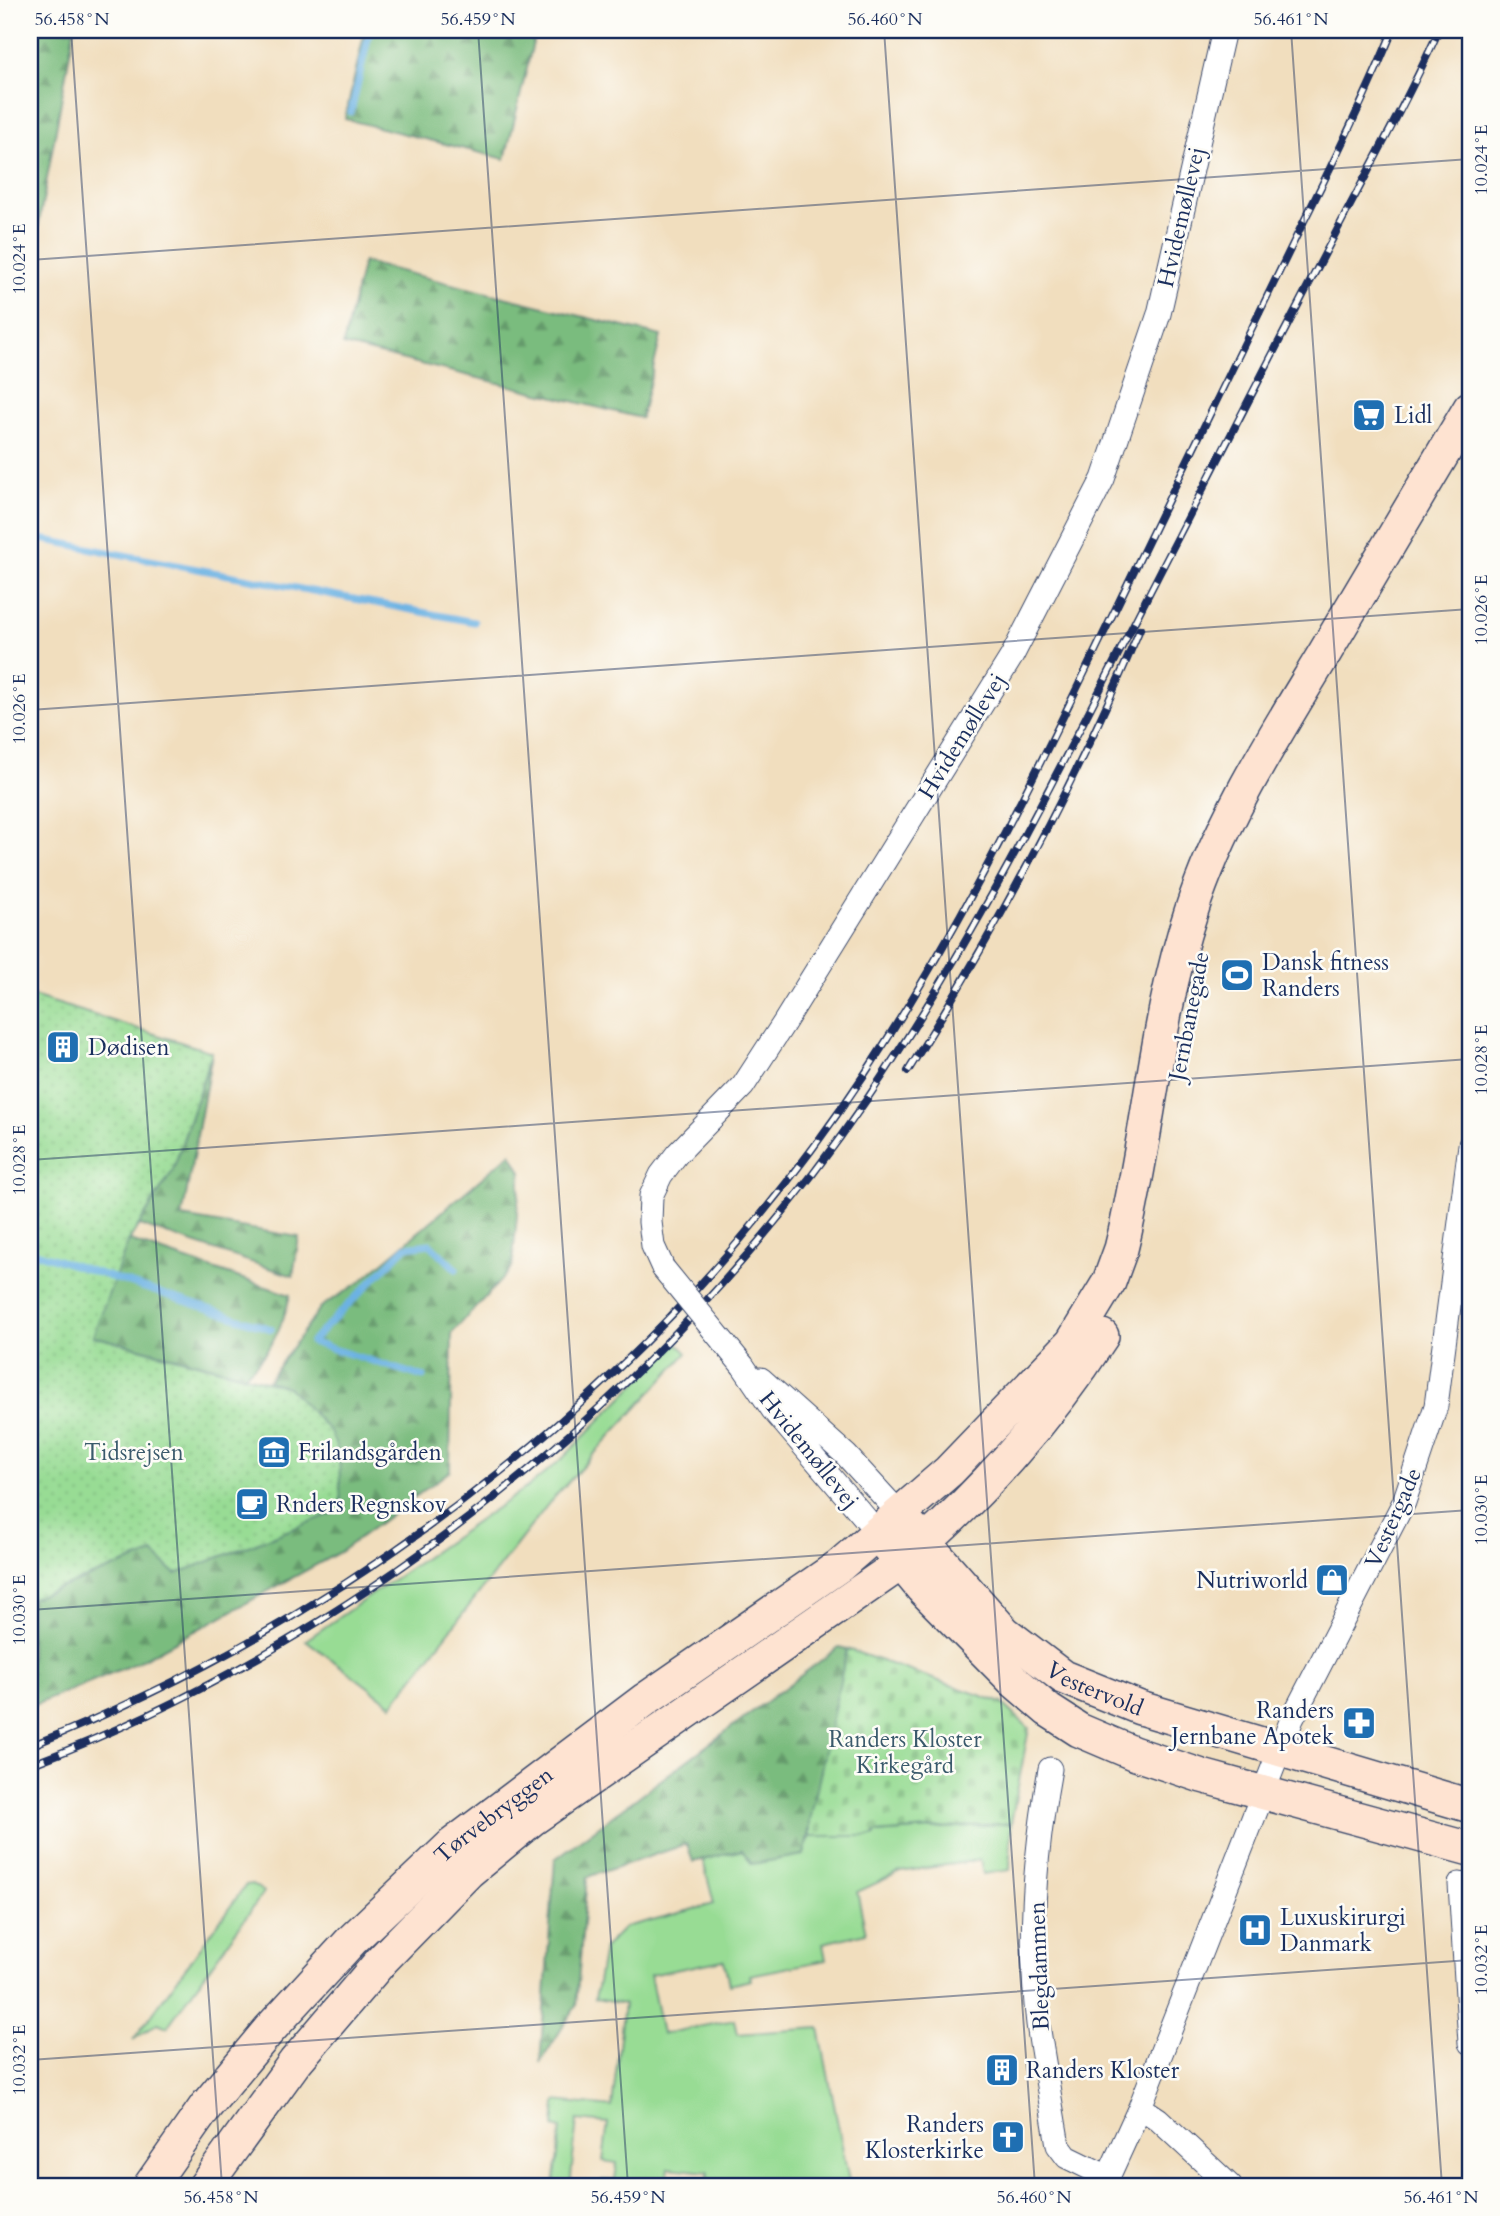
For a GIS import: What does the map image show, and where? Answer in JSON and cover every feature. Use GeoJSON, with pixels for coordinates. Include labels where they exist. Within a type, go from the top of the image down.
{"type":"FeatureCollection","features":[{"type":"Feature","properties":{"kind":"main road","name":"Jernbanegade"},"geometry":{"type":"LineString","coordinates":[[888,1523],[949,1471],[1040,1380],[1072,1343],[1109,1282],[1130,1215],[1174,971],[1208,864],[1229,818],[1283,722],[1470,408]]}},
{"type":"Feature","properties":{"kind":"main road","name":"Jernbanegade"},"geometry":{"type":"LineString","coordinates":[[900,1564],[956,1515],[1056,1400],[1089,1357],[1128,1289],[1151,1219],[1195,975],[1209,920],[1227,870],[1273,777],[1470,447]]}},
{"type":"Feature","properties":{"kind":"main road","name":"Vestervold"},"geometry":{"type":"LineString","coordinates":[[888,1523],[925,1543],[1004,1632],[1063,1677],[1140,1708],[1470,1806]]}},
{"type":"Feature","properties":{"kind":"main road","name":"Vestervold"},"geometry":{"type":"LineString","coordinates":[[888,1523],[900,1564],[1030,1696],[1079,1730],[1133,1753],[1470,1849]]}},
{"type":"Feature","properties":{"kind":"main road","name":"Tørvebryggen"},"geometry":{"type":"LineString","coordinates":[[149,2186],[206,2106],[270,2030],[352,1940],[453,1845],[646,1699],[839,1566],[888,1523]]}},
{"type":"Feature","properties":{"kind":"main road","name":"Tørvebryggen"},"geometry":{"type":"LineString","coordinates":[[205,2186],[295,2062],[382,1960],[468,1871],[531,1820],[900,1564]]}},
{"type":"Feature","properties":{"kind":"street","name":"Hvidemøllevej"},"geometry":{"type":"LineString","coordinates":[[888,1523],[878,1488],[802,1414],[743,1366],[663,1268],[653,1247],[650,1222],[652,1196],[661,1175],[677,1154],[743,1086],[784,1023],[1012,656],[1103,479],[1158,314],[1223,30]]}},
{"type":"Feature","properties":{"kind":"street","name":"Vestergade"},"geometry":{"type":"LineString","coordinates":[[1106,2182],[1140,2107],[1292,1719],[1404,1502],[1436,1406],[1470,1145]]}},
{"type":"Feature","properties":{"kind":"street","name":"Blegdammen"},"geometry":{"type":"LineString","coordinates":[[1050,1769],[1036,1874],[1035,1958],[1038,2021],[1058,2145],[1068,2157],[1106,2182]]}},
{"type":"Feature","properties":{"kind":"street"},"geometry":{"type":"LineString","coordinates":[[1460,1884],[1470,2043]]}},
{"type":"Feature","properties":{"kind":"street"},"geometry":{"type":"LineString","coordinates":[[1140,2107],[1158,2119],[1230,2186]]}},
{"type":"Feature","properties":{"kind":"green space"},"geometry":{"type":"Polygon","coordinates":[[[30,30],[74,30],[30,272],[30,30]]]}},
{"type":"Feature","properties":{"kind":"green space"},"geometry":{"type":"Polygon","coordinates":[[[365,30],[536,30],[505,159],[345,119],[365,30]]]}},
{"type":"Feature","properties":{"kind":"green space"},"geometry":{"type":"Polygon","coordinates":[[[363,262],[661,336],[641,418],[343,345],[363,262]]]}},
{"type":"Feature","properties":{"kind":"green space","name":"Tidsrejsen"},"geometry":{"type":"Polygon","coordinates":[[[30,995],[212,1052],[173,1170],[128,1242],[93,1336],[288,1387],[330,1431],[339,1453],[341,1510],[176,1574],[153,1553],[30,1599],[30,995]]]}},
{"type":"Feature","properties":{"kind":"green space"},"geometry":{"type":"Polygon","coordinates":[[[212,1054],[182,1217],[299,1237],[293,1276],[139,1225],[173,1170],[212,1054]]]}},
{"type":"Feature","properties":{"kind":"green space"},"geometry":{"type":"Polygon","coordinates":[[[511,1153],[521,1172],[512,1268],[452,1333],[450,1471],[340,1552],[138,1662],[30,1707],[30,1599],[153,1553],[176,1574],[288,1387],[268,1381],[321,1307],[360,1282],[511,1153]]]}},
{"type":"Feature","properties":{"kind":"green space"},"geometry":{"type":"Polygon","coordinates":[[[30,1207],[290,1295],[284,1318],[274,1339],[262,1358],[245,1375],[93,1336],[30,1207]]]}},
{"type":"Feature","properties":{"kind":"green space"},"geometry":{"type":"Polygon","coordinates":[[[676,1342],[687,1353],[549,1503],[392,1705],[306,1640],[533,1483],[564,1457],[676,1342]]]}},
{"type":"Feature","properties":{"kind":"green space"},"geometry":{"type":"Polygon","coordinates":[[[839,1647],[847,1649],[804,1855],[752,1864],[742,1850],[693,1862],[687,1844],[587,1877],[576,2006],[540,2063],[555,1859],[839,1647]]]}},
{"type":"Feature","properties":{"kind":"green space","name":"Randers Kloster Kirkegård"},"geometry":{"type":"Polygon","coordinates":[[[847,1649],[1002,1703],[1029,1728],[1011,1823],[875,1833],[875,1836],[810,1836],[810,1821],[847,1649]]]}},
{"type":"Feature","properties":{"kind":"green space"},"geometry":{"type":"Polygon","coordinates":[[[1011,1823],[1010,1870],[983,1874],[980,1860],[900,1872],[857,1892],[866,1933],[823,1943],[826,1960],[750,1975],[751,1980],[729,1985],[724,1960],[650,1975],[662,2034],[734,2020],[737,2034],[819,2028],[850,2186],[707,2186],[708,2172],[669,2168],[666,2186],[602,2186],[602,2180],[615,2181],[617,2163],[603,2161],[608,2123],[577,2120],[570,2186],[554,2186],[561,2129],[554,2127],[556,2101],[612,2107],[624,2004],[595,1999],[604,1948],[625,1927],[714,1904],[703,1860],[742,1850],[803,1855],[810,1836],[875,1836],[875,1833],[1011,1823]]]}},
{"type":"Feature","properties":{"kind":"green space"},"geometry":{"type":"Polygon","coordinates":[[[252,1884],[264,1892],[167,2027],[158,2023],[133,2040],[246,1885],[252,1884]]]}},
{"type":"Feature","properties":{"kind":"waterway"},"geometry":{"type":"LineString","coordinates":[[351,112],[370,30]]}},
{"type":"Feature","properties":{"kind":"waterway"},"geometry":{"type":"LineString","coordinates":[[30,537],[474,622]]}},
{"type":"Feature","properties":{"kind":"waterway"},"geometry":{"type":"LineString","coordinates":[[423,1377],[311,1342],[406,1247],[430,1244],[456,1269]]}},
{"type":"Feature","properties":{"kind":"waterway"},"geometry":{"type":"LineString","coordinates":[[30,1251],[271,1329]]}},
{"type":"Feature","properties":{"kind":"railway"},"geometry":{"type":"LineString","coordinates":[[30,1746],[154,1691],[274,1627],[389,1554],[499,1473],[602,1384],[698,1287],[786,1183],[866,1072],[908,1006],[1021,802],[1338,153],[1393,30]]}},
{"type":"Feature","properties":{"kind":"railway"},"geometry":{"type":"LineString","coordinates":[[30,1765],[153,1712],[272,1649],[388,1576],[498,1495],[602,1405],[699,1309],[787,1206],[867,1099],[952,965],[991,896],[1394,123],[1439,30]]}},
{"type":"Feature","properties":{"kind":"railway"},"geometry":{"type":"LineString","coordinates":[[908,1071],[973,964],[1033,855],[1089,743],[1140,629]]}},
{"type":"Feature","properties":{"kind":"place","name":"Lidl"},"geometry":{"type":"Point","coordinates":[1369,415]}},
{"type":"Feature","properties":{"kind":"place","name":"Dansk fitness Randers"},"geometry":{"type":"Point","coordinates":[1237,975]}},
{"type":"Feature","properties":{"kind":"place","name":"Dødisen"},"geometry":{"type":"Point","coordinates":[63,1047]}},
{"type":"Feature","properties":{"kind":"place","name":"Frilandsgården"},"geometry":{"type":"Point","coordinates":[274,1452]}},
{"type":"Feature","properties":{"kind":"place","name":"Rnders Regnskov"},"geometry":{"type":"Point","coordinates":[252,1504]}},
{"type":"Feature","properties":{"kind":"place","name":"Nutriworld"},"geometry":{"type":"Point","coordinates":[1332,1580]}},
{"type":"Feature","properties":{"kind":"place","name":"Randers Jernbane Apotek"},"geometry":{"type":"Point","coordinates":[1359,1723]}},
{"type":"Feature","properties":{"kind":"place","name":"Luxuskirurgi Danmark"},"geometry":{"type":"Point","coordinates":[1255,1930]}},
{"type":"Feature","properties":{"kind":"place","name":"Randers Kloster"},"geometry":{"type":"Point","coordinates":[1002,2070]}},
{"type":"Feature","properties":{"kind":"place","name":"Randers Klosterkirke"},"geometry":{"type":"Point","coordinates":[1008,2137]}}]}
